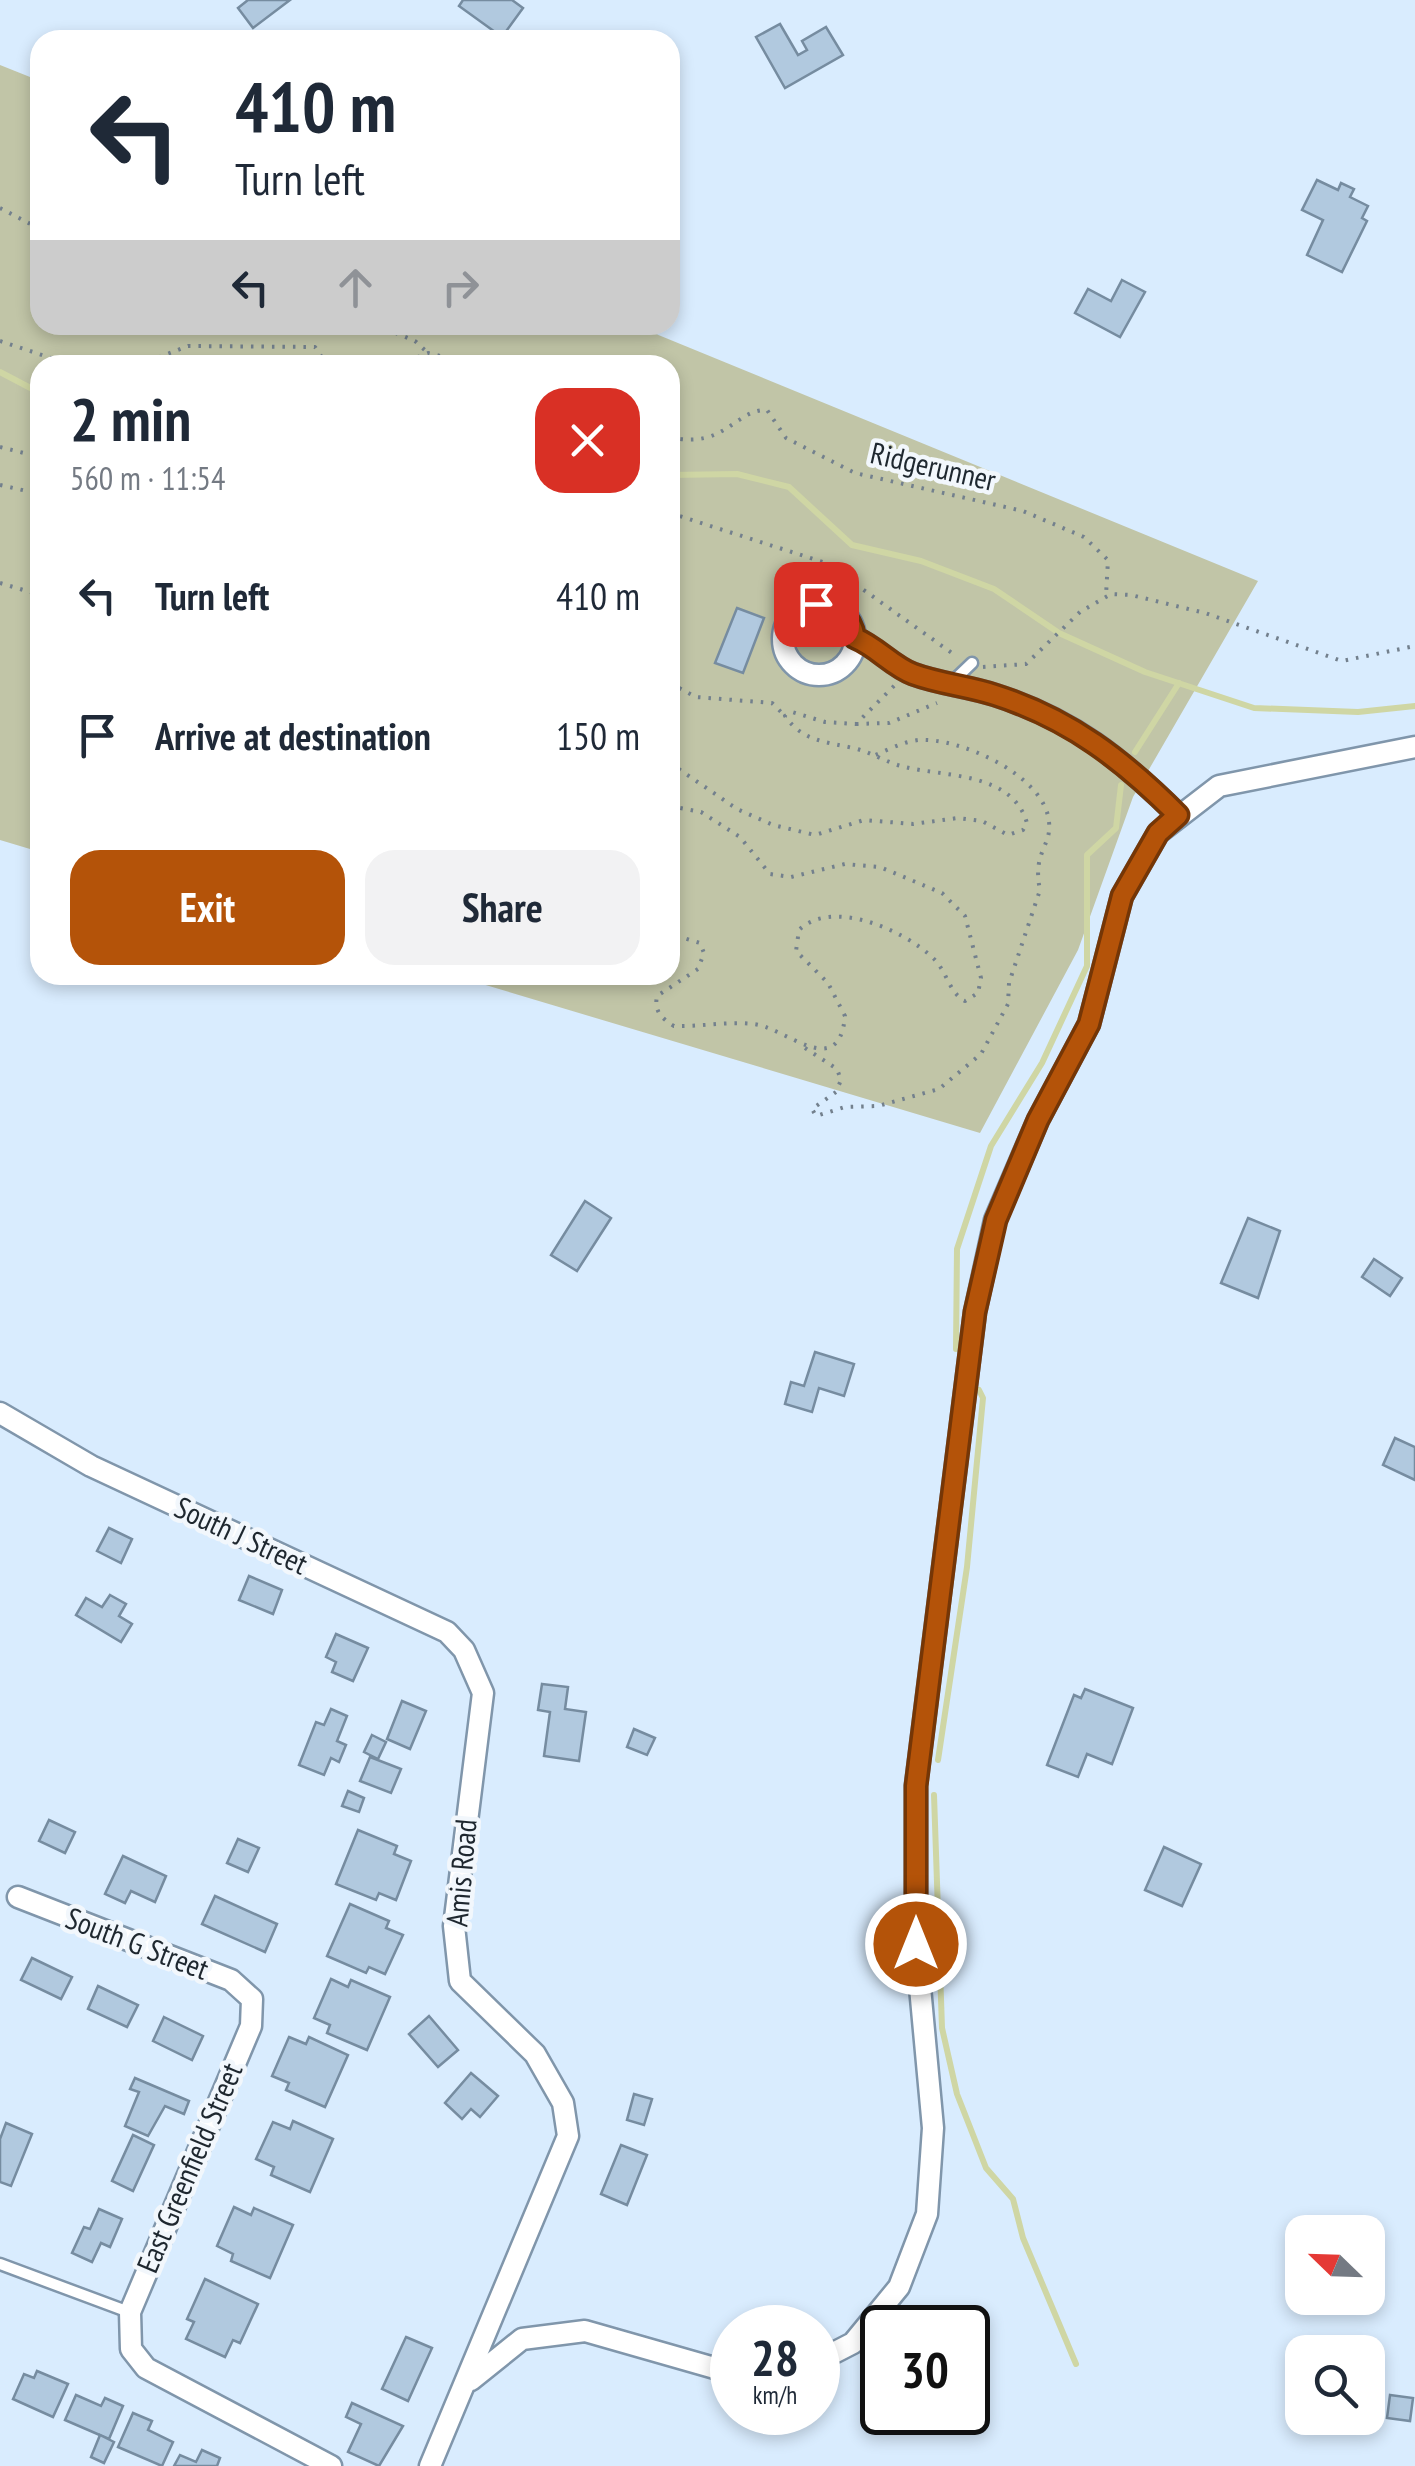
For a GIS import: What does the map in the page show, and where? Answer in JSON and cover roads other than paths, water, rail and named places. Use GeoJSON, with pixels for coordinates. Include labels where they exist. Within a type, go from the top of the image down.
{"type":"FeatureCollection","features":[{"type":"Feature","properties":{"kind":"street"},"geometry":{"type":"LineString","coordinates":[[855,638],[874,646],[907,672],[1061,719],[1109,751],[1178,815]]}},
{"type":"Feature","properties":{"kind":"street"},"geometry":{"type":"LineString","coordinates":[[840,2350],[854,2343],[899,2286],[927,2214],[932,2128],[916,1944],[916,1786],[975,1312],[996,1220],[1038,1120],[1089,1024],[1122,896],[1158,833],[1219,786],[1415,747]]}},
{"type":"Feature","properties":{"kind":"street","name":"South J Street"},"geometry":{"type":"LineString","coordinates":[[0,1413],[91,1466],[447,1632],[473,1668]]}},
{"type":"Feature","properties":{"kind":"street","name":"Amis Road"},"geometry":{"type":"LineString","coordinates":[[430,2466],[470,2382],[568,2136],[564,2103],[535,2054],[460,1981],[454,1926],[482,1693],[473,1668]]}},
{"type":"Feature","properties":{"kind":"street","name":"South G Street"},"geometry":{"type":"LineString","coordinates":[[18,1897],[231,1980],[252,1999]]}},
{"type":"Feature","properties":{"kind":"street","name":"East Greenfield Street"},"geometry":{"type":"LineString","coordinates":[[252,1999],[251,2026],[130,2312],[130,2338],[146,2368],[331,2466]]}},
{"type":"Feature","properties":{"kind":"street"},"geometry":{"type":"LineString","coordinates":[[470,2382],[522,2339],[586,2331],[710,2368]]}},
{"type":"Feature","properties":{"kind":"lane"},"geometry":{"type":"LineString","coordinates":[[955,687],[972,664]]}},
{"type":"Feature","properties":{"kind":"lane"},"geometry":{"type":"LineString","coordinates":[[0,2264],[130,2312]]}},
{"type":"Feature","properties":{"kind":"waterway"},"geometry":{"type":"LineString","coordinates":[[0,372],[30,388]]}},
{"type":"Feature","properties":{"kind":"waterway"},"geometry":{"type":"LineString","coordinates":[[680,475],[737,474],[789,487],[852,545],[921,561],[994,589],[1059,633],[1145,672],[1254,708],[1358,712],[1415,706]]}},
{"type":"Feature","properties":{"kind":"waterway"},"geometry":{"type":"LineString","coordinates":[[1135,752],[1179,683]]}},
{"type":"Feature","properties":{"kind":"waterway"},"geometry":{"type":"LineString","coordinates":[[956,1349],[957,1249],[991,1146],[1042,1063],[1087,966],[1087,855],[1116,828],[1121,785]]}},
{"type":"Feature","properties":{"kind":"waterway"},"geometry":{"type":"LineString","coordinates":[[938,1760],[967,1567],[983,1398],[979,1390]]}},
{"type":"Feature","properties":{"kind":"waterway"},"geometry":{"type":"LineString","coordinates":[[934,1795],[942,2028],[957,2094],[986,2168],[1013,2199],[1023,2238],[1076,2364]]}}]}
